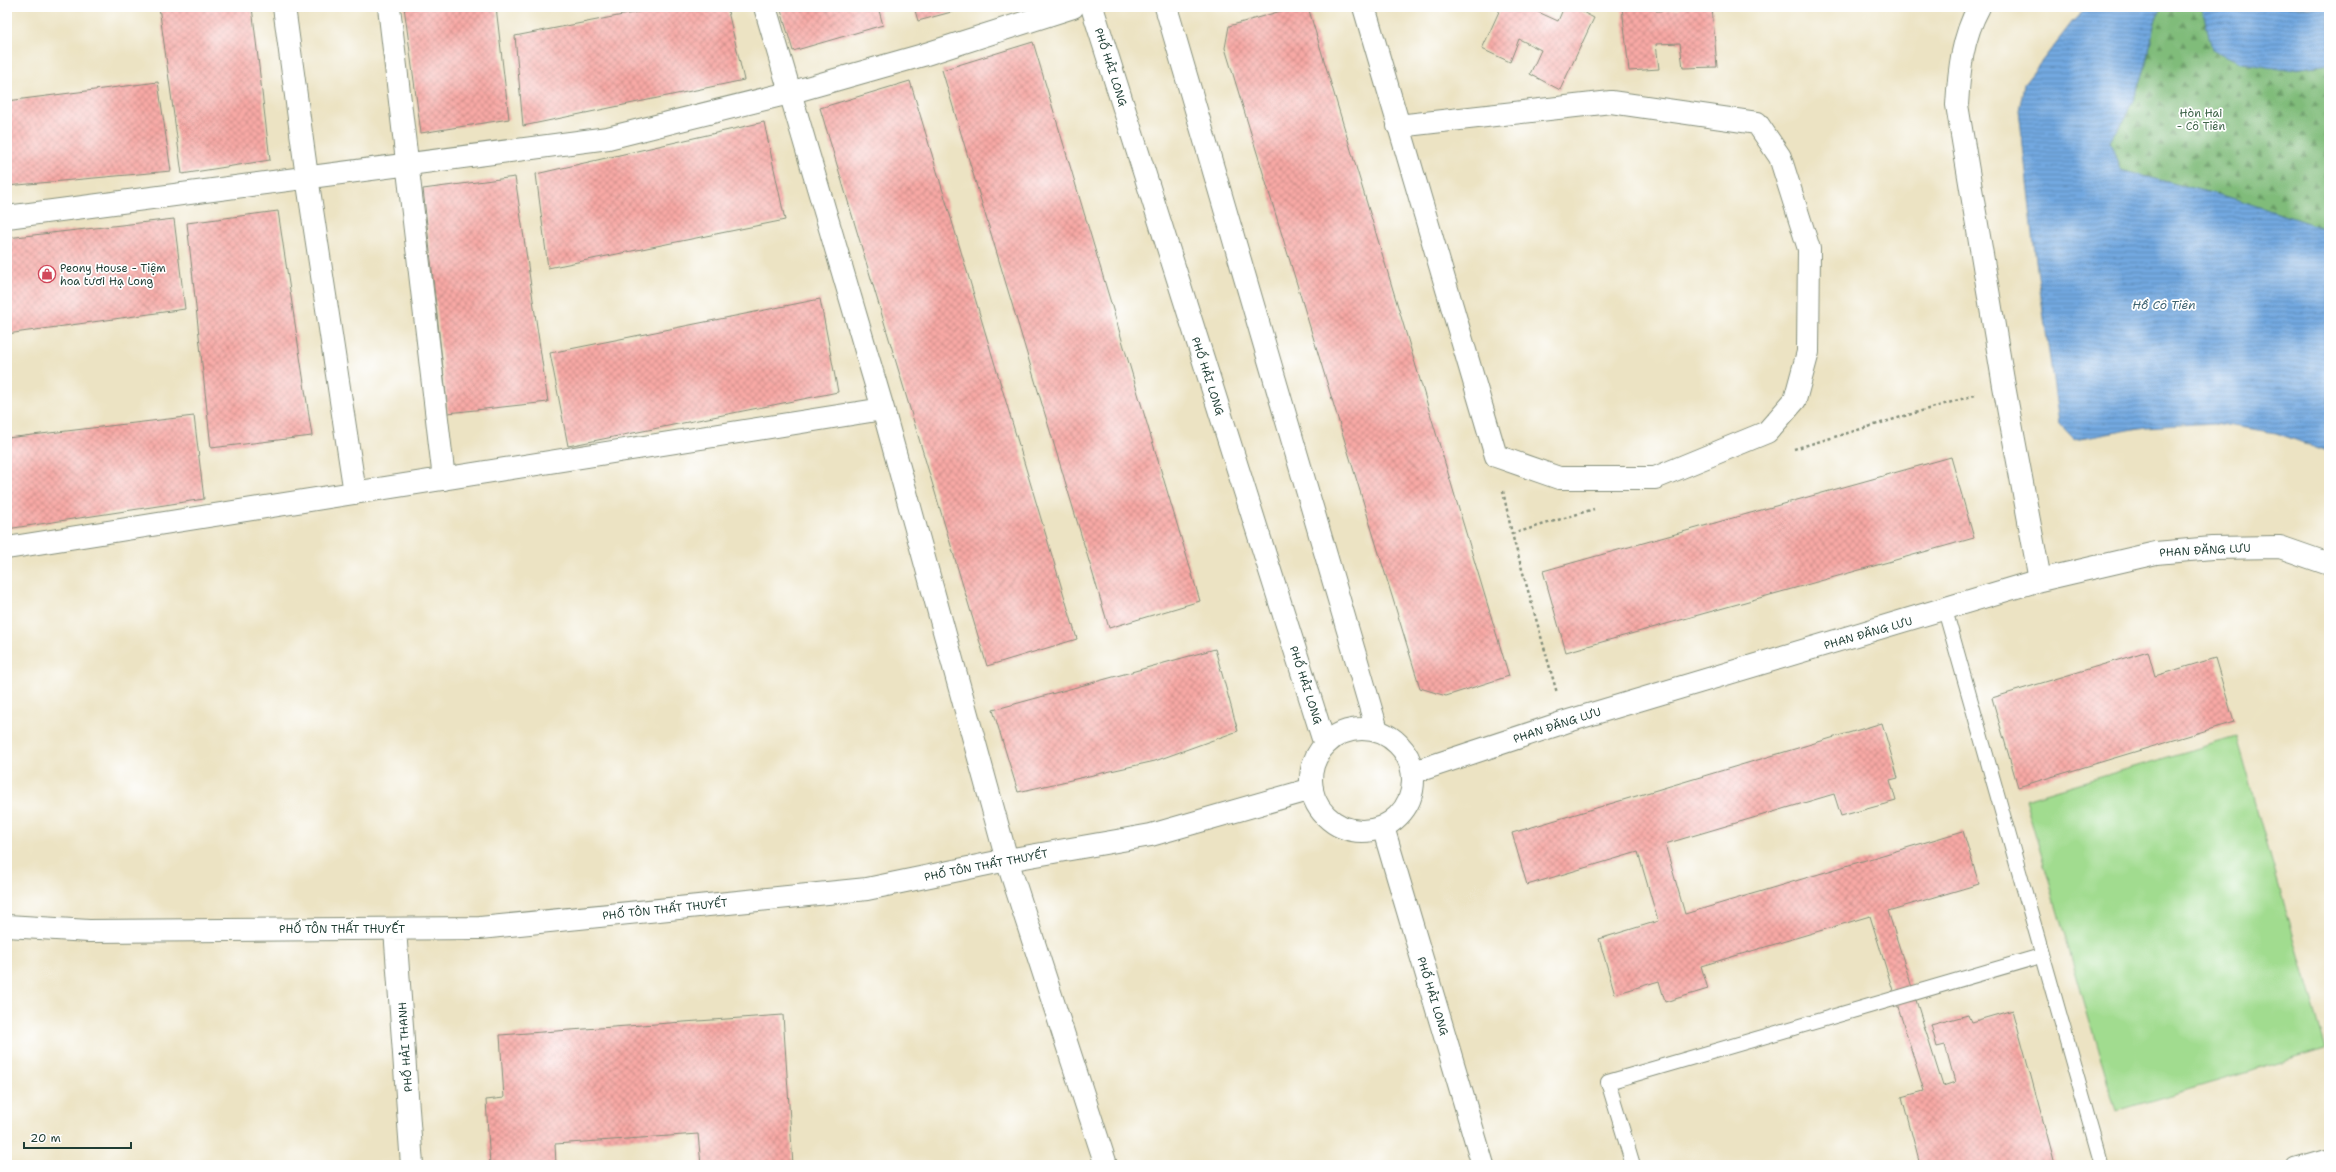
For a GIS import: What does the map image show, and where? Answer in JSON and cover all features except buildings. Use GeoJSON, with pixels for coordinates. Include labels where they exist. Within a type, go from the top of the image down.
{"type":"FeatureCollection","features":[{"type":"Feature","properties":{"kind":"street"},"geometry":{"type":"LineString","coordinates":[[284,7],[307,177],[355,493]]}},
{"type":"Feature","properties":{"kind":"street"},"geometry":{"type":"LineString","coordinates":[[389,7],[409,164],[444,479]]}},
{"type":"Feature","properties":{"kind":"street"},"geometry":{"type":"LineString","coordinates":[[765,7],[883,409],[1007,860],[1106,1165]]}},
{"type":"Feature","properties":{"kind":"street"},"geometry":{"type":"LineString","coordinates":[[7,218],[608,138],[789,93],[923,55],[1073,7]]}},
{"type":"Feature","properties":{"kind":"street","name":"PHỐ HẢI LONG"},"geometry":{"type":"LineString","coordinates":[[1092,7],[1325,745]]}},
{"type":"Feature","properties":{"kind":"street"},"geometry":{"type":"LineString","coordinates":[[1166,7],[1377,730]]}},
{"type":"Feature","properties":{"kind":"street"},"geometry":{"type":"LineString","coordinates":[[1364,7],[1398,126],[1496,456],[1559,478],[1655,478],[1766,432],[1795,400],[1808,352],[1809,249],[1780,157],[1757,123],[1611,102],[1398,126]]}},
{"type":"Feature","properties":{"kind":"street"},"geometry":{"type":"LineString","coordinates":[[1979,7],[1974,15],[1959,62],[1958,105],[2004,386],[2040,580]]}},
{"type":"Feature","properties":{"kind":"street"},"geometry":{"type":"LineString","coordinates":[[7,548],[883,409]]}},
{"type":"Feature","properties":{"kind":"street","name":"PHAN ĐĂNG LƯU"},"geometry":{"type":"LineString","coordinates":[[1414,772],[1565,722],[1945,610],[2040,580],[2156,553],[2212,548],[2280,547],[2329,564]]}},
{"type":"Feature","properties":{"kind":"street"},"geometry":{"type":"LineString","coordinates":[[1358,729],[1377,730],[1394,739],[1407,754],[1414,772],[1413,789],[1407,805],[1397,818],[1383,827],[1365,831],[1346,829],[1330,820],[1318,807],[1312,789],[1311,773],[1316,758],[1325,745],[1340,734],[1358,729]]}},
{"type":"Feature","properties":{"kind":"street","name":"PHỐ TÔN THẤT THUYẾT"},"geometry":{"type":"LineString","coordinates":[[7,926],[89,931],[480,928],[867,888],[1007,860],[1151,835],[1312,789]]}},
{"type":"Feature","properties":{"kind":"street","name":"PHỐ HẢI LONG"},"geometry":{"type":"LineString","coordinates":[[1383,827],[1483,1165]]}},
{"type":"Feature","properties":{"kind":"street","name":"PHỐ HẢI THANH"},"geometry":{"type":"LineString","coordinates":[[395,929],[412,1165]]}},
{"type":"Feature","properties":{"kind":"lane"},"geometry":{"type":"LineString","coordinates":[[1945,610],[2041,956],[2102,1165]]}},
{"type":"Feature","properties":{"kind":"lane"},"geometry":{"type":"LineString","coordinates":[[1633,1165],[1608,1082],[2041,956]]}},
{"type":"Feature","properties":{"kind":"lane"},"geometry":{"type":"LineString","coordinates":[[2294,1165],[2329,1155]]}},
{"type":"Feature","properties":{"kind":"path"},"geometry":{"type":"LineString","coordinates":[[1496,456],[1512,534],[1565,722]]}},
{"type":"Feature","properties":{"kind":"green space","name":"Hòn Hai - Cô Tiên"},"geometry":{"type":"Polygon","coordinates":[[[2161,7],[2202,7],[2205,18],[2287,70],[2329,64],[2329,230],[2235,199],[2120,170],[2110,141],[2128,111],[2137,90],[2145,68],[2154,26],[2161,7]]]}},
{"type":"Feature","properties":{"kind":"green space"},"geometry":{"type":"Polygon","coordinates":[[[2236,737],[2326,1049],[2116,1111],[2025,799],[2236,737]]]}},
{"type":"Feature","properties":{"kind":"water","name":"Hồ Cô Tiên"},"geometry":{"type":"Polygon","coordinates":[[[2088,7],[2161,7],[2154,26],[2145,68],[2137,90],[2128,112],[2110,141],[2120,170],[2235,199],[2329,230],[2329,452],[2276,433],[2214,423],[2145,427],[2075,440],[2059,423],[2036,262],[2019,110],[2024,84],[2073,21],[2088,7]]]}},
{"type":"Feature","properties":{"kind":"water"},"geometry":{"type":"Polygon","coordinates":[[[2202,7],[2329,7],[2329,64],[2287,70],[2241,63],[2212,49],[2202,7]]]}},
{"type":"Feature","properties":{"kind":"place","name":"Peony House - Tiệm hoa tươi Hạ Long"},"geometry":{"type":"Point","coordinates":[47,274]}}]}
